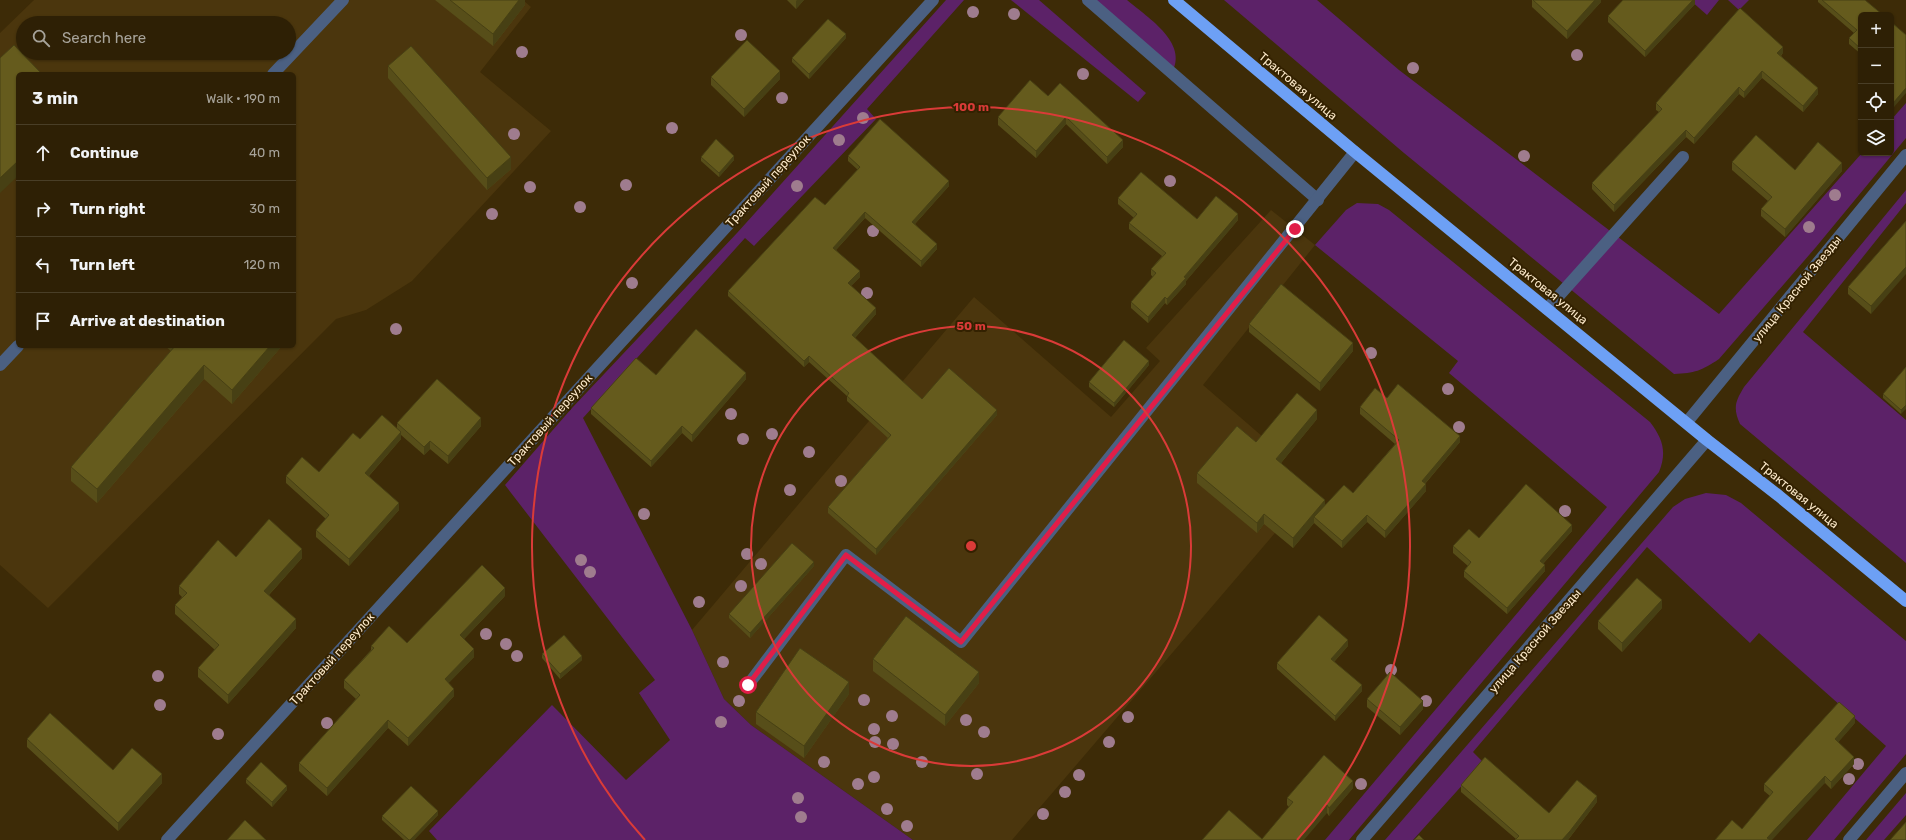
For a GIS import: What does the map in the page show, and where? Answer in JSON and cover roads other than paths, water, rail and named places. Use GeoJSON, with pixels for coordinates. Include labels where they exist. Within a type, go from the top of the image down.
{"type":"FeatureCollection","features":[{"type":"Feature","properties":{"kind":"highway","name":"Трактовая улица"},"geometry":{"type":"LineString","coordinates":[[1174,0],[1355,152],[1906,601]]}},
{"type":"Feature","properties":{"kind":"street"},"geometry":{"type":"LineString","coordinates":[[296,50],[343,0]]}},
{"type":"Feature","properties":{"kind":"street","name":"Трактовый переулок"},"geometry":{"type":"LineString","coordinates":[[167,840],[934,0]]}},
{"type":"Feature","properties":{"kind":"street"},"geometry":{"type":"LineString","coordinates":[[1088,0],[1318,200]]}},
{"type":"Feature","properties":{"kind":"street"},"geometry":{"type":"LineString","coordinates":[[276,72],[287,60]]}},
{"type":"Feature","properties":{"kind":"street"},"geometry":{"type":"LineString","coordinates":[[748,685],[846,555],[961,642],[1318,200],[1355,152]]}},
{"type":"Feature","properties":{"kind":"street","name":"улица Красной Звезды"},"geometry":{"type":"LineString","coordinates":[[1687,422],[1906,155]]}},
{"type":"Feature","properties":{"kind":"street"},"geometry":{"type":"LineString","coordinates":[[1547,309],[1683,157]]}},
{"type":"Feature","properties":{"kind":"street"},"geometry":{"type":"LineString","coordinates":[[0,365],[16,348]]}},
{"type":"Feature","properties":{"kind":"street","name":"улица Красной Звезды"},"geometry":{"type":"LineString","coordinates":[[1362,840],[1707,440]]}},
{"type":"Feature","properties":{"kind":"street"},"geometry":{"type":"LineString","coordinates":[[1849,840],[1906,773]]}}]}
